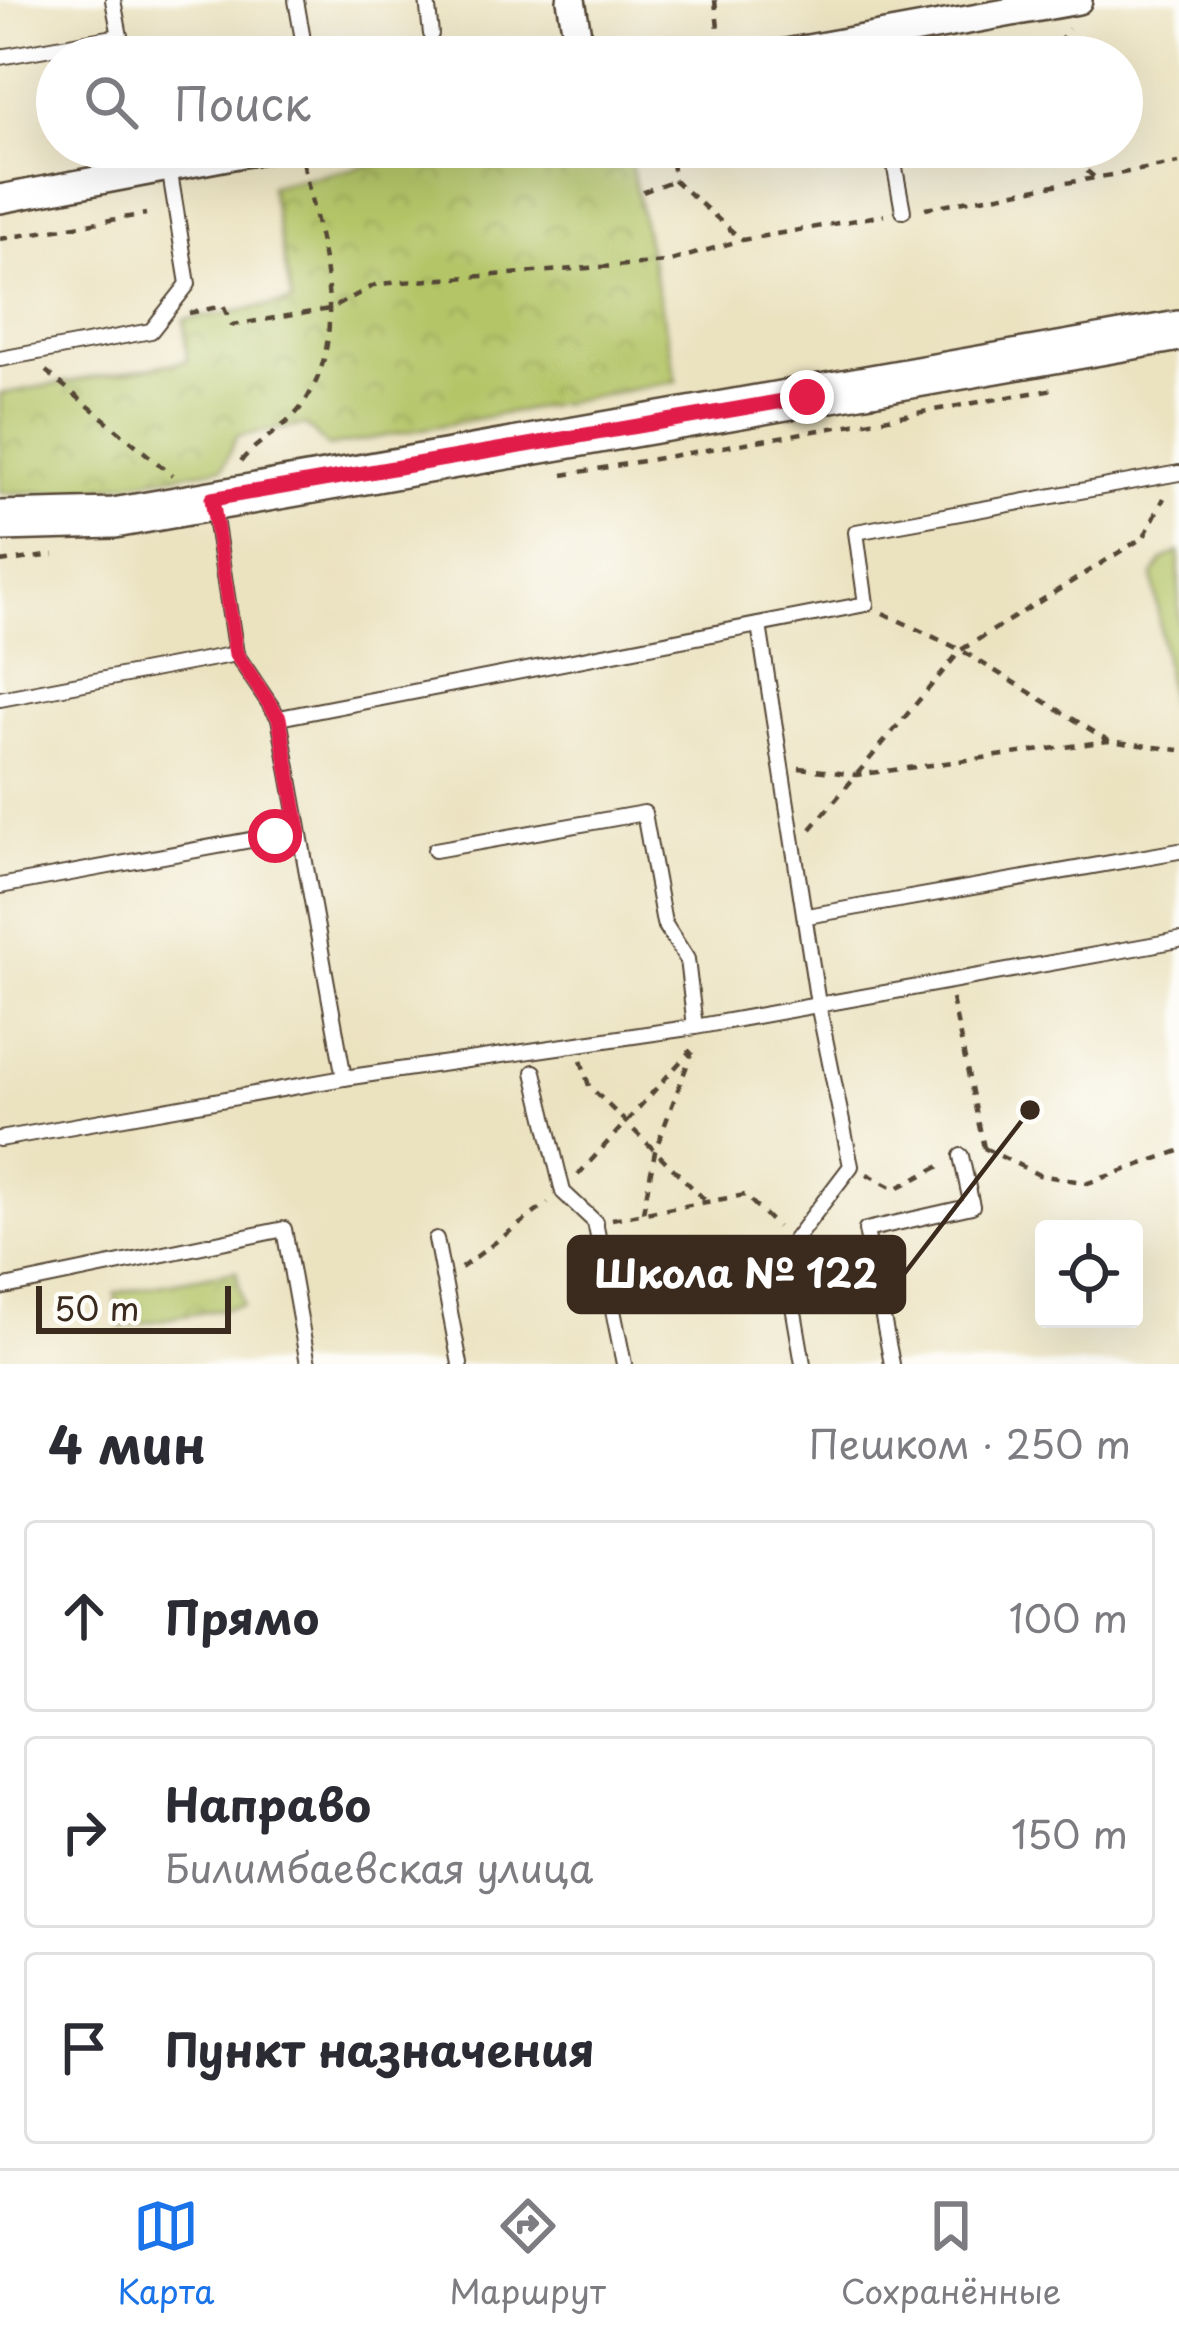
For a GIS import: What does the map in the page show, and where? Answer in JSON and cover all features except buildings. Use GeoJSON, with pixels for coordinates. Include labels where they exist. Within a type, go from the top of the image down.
{"type":"FeatureCollection","features":[{"type":"Feature","properties":{"kind":"main road"},"geometry":{"type":"LineString","coordinates":[[0,521],[114,518],[1179,331]]}},
{"type":"Feature","properties":{"kind":"street"},"geometry":{"type":"LineString","coordinates":[[572,0],[578,36]]}},
{"type":"Feature","properties":{"kind":"street"},"geometry":{"type":"LineString","coordinates":[[937,36],[1076,12]]}},
{"type":"Feature","properties":{"kind":"street"},"geometry":{"type":"LineString","coordinates":[[0,199],[127,168]]}},
{"type":"Feature","properties":{"kind":"lane"},"geometry":{"type":"LineString","coordinates":[[113,0],[120,36]]}},
{"type":"Feature","properties":{"kind":"lane"},"geometry":{"type":"LineString","coordinates":[[296,0],[302,36]]}},
{"type":"Feature","properties":{"kind":"lane"},"geometry":{"type":"LineString","coordinates":[[427,0],[431,34]]}},
{"type":"Feature","properties":{"kind":"lane"},"geometry":{"type":"LineString","coordinates":[[0,57],[36,51]]}},
{"type":"Feature","properties":{"kind":"lane"},"geometry":{"type":"LineString","coordinates":[[0,359],[151,331],[188,284],[154,168]]}},
{"type":"Feature","properties":{"kind":"lane"},"geometry":{"type":"LineString","coordinates":[[903,168],[903,212]]}},
{"type":"Feature","properties":{"kind":"lane"},"geometry":{"type":"LineString","coordinates":[[279,718],[866,604],[856,532],[1178,473]]}},
{"type":"Feature","properties":{"kind":"lane"},"geometry":{"type":"LineString","coordinates":[[195,502],[236,654],[279,718],[344,1078]]}},
{"type":"Feature","properties":{"kind":"lane"},"geometry":{"type":"LineString","coordinates":[[759,625],[818,1004],[851,1166],[784,1254],[803,1364]]}},
{"type":"Feature","properties":{"kind":"lane"},"geometry":{"type":"LineString","coordinates":[[0,700],[236,654]]}},
{"type":"Feature","properties":{"kind":"lane"},"geometry":{"type":"LineString","coordinates":[[435,850],[644,813],[664,923],[687,959],[695,1027]]}},
{"type":"Feature","properties":{"kind":"lane"},"geometry":{"type":"LineString","coordinates":[[0,886],[299,831]]}},
{"type":"Feature","properties":{"kind":"lane"},"geometry":{"type":"LineString","coordinates":[[807,916],[1179,851]]}},
{"type":"Feature","properties":{"kind":"lane"},"geometry":{"type":"LineString","coordinates":[[0,1139],[344,1078],[695,1027],[1179,940]]}},
{"type":"Feature","properties":{"kind":"lane"},"geometry":{"type":"LineString","coordinates":[[534,1072],[563,1192],[595,1222],[624,1364]]}},
{"type":"Feature","properties":{"kind":"lane"},"geometry":{"type":"LineString","coordinates":[[892,1364],[866,1230],[972,1206],[961,1156]]}},
{"type":"Feature","properties":{"kind":"lane"},"geometry":{"type":"LineString","coordinates":[[0,1288],[284,1229],[308,1364]]}},
{"type":"Feature","properties":{"kind":"lane"},"geometry":{"type":"LineString","coordinates":[[436,1239],[460,1364]]}},
{"type":"Feature","properties":{"kind":"path"},"geometry":{"type":"LineString","coordinates":[[715,0],[719,36]]}},
{"type":"Feature","properties":{"kind":"path"},"geometry":{"type":"LineString","coordinates":[[25,354],[173,476],[195,502],[247,454],[284,428],[305,402],[324,352],[330,309],[326,268],[305,168]]}},
{"type":"Feature","properties":{"kind":"path"},"geometry":{"type":"LineString","coordinates":[[673,168],[674,180],[742,240]]}},
{"type":"Feature","properties":{"kind":"path"},"geometry":{"type":"LineString","coordinates":[[1084,168],[1094,177]]}},
{"type":"Feature","properties":{"kind":"path"},"geometry":{"type":"LineString","coordinates":[[643,192],[674,180]]}},
{"type":"Feature","properties":{"kind":"path"},"geometry":{"type":"LineString","coordinates":[[0,239],[146,214]]}},
{"type":"Feature","properties":{"kind":"path"},"geometry":{"type":"LineString","coordinates":[[160,318],[224,307],[232,325],[330,309],[377,284],[667,262]]}},
{"type":"Feature","properties":{"kind":"path"},"geometry":{"type":"LineString","coordinates":[[795,847],[961,650],[1144,537],[1178,473]]}},
{"type":"Feature","properties":{"kind":"path"},"geometry":{"type":"LineString","coordinates":[[866,604],[961,650],[1109,741]]}},
{"type":"Feature","properties":{"kind":"path"},"geometry":{"type":"LineString","coordinates":[[782,766],[856,775],[1109,741],[1179,749]]}},
{"type":"Feature","properties":{"kind":"path"},"geometry":{"type":"LineString","coordinates":[[949,983],[984,1148]]}},
{"type":"Feature","properties":{"kind":"path"},"geometry":{"type":"LineString","coordinates":[[576,1043],[589,1085],[707,1202]]}},
{"type":"Feature","properties":{"kind":"path"},"geometry":{"type":"LineString","coordinates":[[445,1281],[563,1192],[694,1046],[655,1151],[643,1214]]}},
{"type":"Feature","properties":{"kind":"path"},"geometry":{"type":"LineString","coordinates":[[851,1166],[895,1189],[984,1148],[1039,1174],[1088,1183],[1179,1151]]}},
{"type":"Feature","properties":{"kind":"path"},"geometry":{"type":"LineString","coordinates":[[595,1222],[745,1195],[792,1242]]}},
{"type":"Feature","properties":{"kind":"green space"},"geometry":{"type":"Polygon","coordinates":[[[357,168],[631,168],[677,381],[328,447],[306,425],[237,436],[223,468],[69,492],[0,493],[0,394],[187,361],[184,320],[292,302],[270,186],[357,168]]]}},
{"type":"Feature","properties":{"kind":"green space"},"geometry":{"type":"Polygon","coordinates":[[[1179,552],[1179,713],[1170,704],[1153,575],[1163,560],[1179,552]]]}},
{"type":"Feature","properties":{"kind":"green space"},"geometry":{"type":"Polygon","coordinates":[[[236,1271],[243,1305],[121,1327],[115,1293],[236,1271]]]}},
{"type":"Feature","properties":{"kind":"place","name":"Школа № 122"},"geometry":{"type":"Point","coordinates":[1030,1110]}},
{"type":"Feature","properties":{"kind":"route"},"geometry":{"type":"LineString","coordinates":[[275,836],[299,831],[279,718],[236,654],[212,499],[807,397]]}}]}
